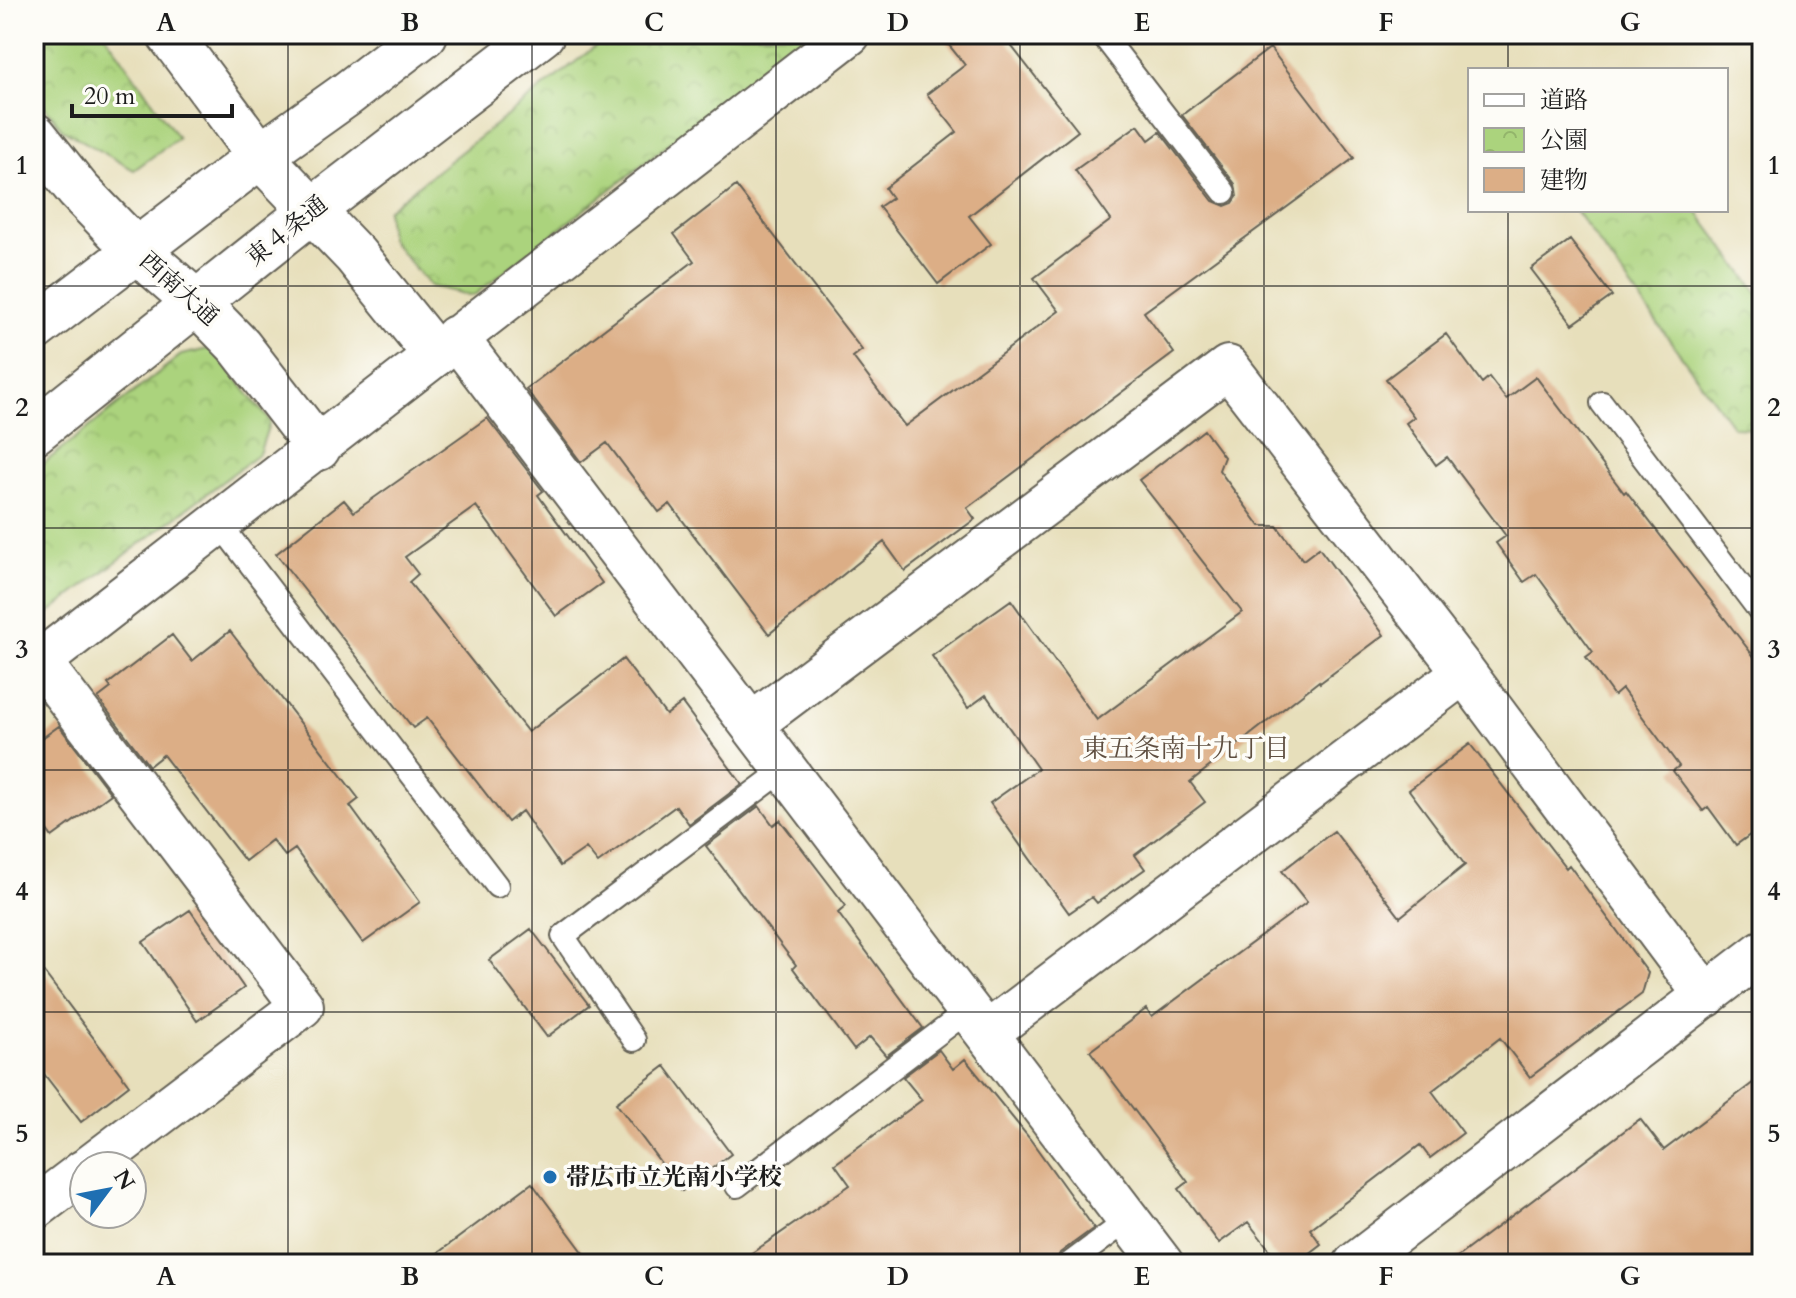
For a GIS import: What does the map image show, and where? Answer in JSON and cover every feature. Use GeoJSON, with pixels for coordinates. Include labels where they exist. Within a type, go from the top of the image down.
{"type":"FeatureCollection","features":[{"type":"Feature","properties":{"kind":"street"},"geometry":{"type":"LineString","coordinates":[[169,34],[260,156],[446,345],[752,724],[1162,1264]]}},
{"type":"Feature","properties":{"kind":"street"},"geometry":{"type":"LineString","coordinates":[[34,329],[425,34]]}},
{"type":"Feature","properties":{"kind":"street","name":"東４条通"},"geometry":{"type":"LineString","coordinates":[[34,432],[314,209],[542,34]]}},
{"type":"Feature","properties":{"kind":"street"},"geometry":{"type":"LineString","coordinates":[[112,1150],[302,1006],[37,664],[849,34]]}},
{"type":"Feature","properties":{"kind":"street","name":"西南大通"},"geometry":{"type":"LineString","coordinates":[[34,135],[78,190],[137,251],[198,304],[239,346],[318,448]]}},
{"type":"Feature","properties":{"kind":"street"},"geometry":{"type":"LineString","coordinates":[[752,724],[1228,367],[1464,672],[1706,996]]}},
{"type":"Feature","properties":{"kind":"street"},"geometry":{"type":"LineString","coordinates":[[978,1021],[1464,672]]}},
{"type":"Feature","properties":{"kind":"street"},"geometry":{"type":"LineString","coordinates":[[1355,1264],[1762,952]]}},
{"type":"Feature","properties":{"kind":"street"},"geometry":{"type":"LineString","coordinates":[[34,1209],[68,1183]]}},
{"type":"Feature","properties":{"kind":"lane"},"geometry":{"type":"LineString","coordinates":[[1102,34],[1224,192]]}},
{"type":"Feature","properties":{"kind":"lane"},"geometry":{"type":"LineString","coordinates":[[1602,403],[1762,614]]}},
{"type":"Feature","properties":{"kind":"lane"},"geometry":{"type":"LineString","coordinates":[[219,523],[497,886]]}},
{"type":"Feature","properties":{"kind":"lane"},"geometry":{"type":"LineString","coordinates":[[634,1040],[563,936],[785,769]]}},
{"type":"Feature","properties":{"kind":"lane"},"geometry":{"type":"LineString","coordinates":[[737,1186],[978,1021]]}},
{"type":"Feature","properties":{"kind":"lane"},"geometry":{"type":"LineString","coordinates":[[1069,1264],[1128,1220]]}},
{"type":"Feature","properties":{"kind":"green space"},"geometry":{"type":"Polygon","coordinates":[[[34,34],[105,34],[178,138],[134,170],[62,129],[34,93],[34,34]]]}},
{"type":"Feature","properties":{"kind":"green space"},"geometry":{"type":"Polygon","coordinates":[[[611,34],[811,34],[473,296],[430,286],[390,239],[387,210],[611,34]]]}},
{"type":"Feature","properties":{"kind":"green space"},"geometry":{"type":"Polygon","coordinates":[[[1576,212],[1697,212],[1762,299],[1762,428],[1733,427],[1576,212]]]}},
{"type":"Feature","properties":{"kind":"green space"},"geometry":{"type":"Polygon","coordinates":[[[212,348],[270,421],[259,454],[34,624],[34,471],[181,355],[212,348]]]}},
{"type":"Feature","properties":{"kind":"building"},"geometry":{"type":"Polygon","coordinates":[[[940,34],[1002,34],[1078,131],[969,216],[991,244],[938,284],[879,207],[892,198],[885,188],[957,132],[927,94],[965,65],[940,34]]]}},
{"type":"Feature","properties":{"kind":"building"},"geometry":{"type":"Polygon","coordinates":[[[1270,48],[1354,158],[1144,312],[1174,353],[967,508],[975,519],[905,571],[884,542],[769,634],[670,504],[659,512],[607,443],[581,462],[526,389],[694,261],[674,234],[736,186],[862,350],[853,357],[905,426],[1059,311],[1034,278],[1111,220],[1075,170],[1138,125],[1149,140],[1160,132],[1213,201],[1225,206],[1233,203],[1237,197],[1235,184],[1182,115],[1270,48]]]}},
{"type":"Feature","properties":{"kind":"building"},"geometry":{"type":"Polygon","coordinates":[[[1570,240],[1612,296],[1573,324],[1531,269],[1570,240]]]}},
{"type":"Feature","properties":{"kind":"building"},"geometry":{"type":"Polygon","coordinates":[[[1446,334],[1482,383],[1489,377],[1506,399],[1536,377],[1762,667],[1762,826],[1736,845],[1708,807],[1703,811],[1673,771],[1679,766],[1622,689],[1614,696],[1586,657],[1593,652],[1536,574],[1524,582],[1496,543],[1506,536],[1447,457],[1436,465],[1406,423],[1414,417],[1386,379],[1446,334]]]}},
{"type":"Feature","properties":{"kind":"building"},"geometry":{"type":"Polygon","coordinates":[[[487,418],[543,491],[538,495],[602,583],[556,616],[476,506],[405,557],[418,574],[409,582],[528,732],[623,659],[666,715],[682,703],[742,784],[689,824],[676,806],[598,863],[586,848],[560,866],[522,811],[508,822],[427,718],[413,728],[276,554],[344,500],[354,512],[487,418]]]}},
{"type":"Feature","properties":{"kind":"building"},"geometry":{"type":"Polygon","coordinates":[[[1204,430],[1224,457],[1219,470],[1260,526],[1277,526],[1303,560],[1319,548],[1384,635],[1319,681],[1190,782],[1205,802],[1135,855],[1145,869],[1097,903],[1092,897],[1069,913],[990,803],[1038,769],[986,695],[968,708],[932,656],[1011,600],[1097,720],[1242,612],[1139,480],[1204,430]]]}},
{"type":"Feature","properties":{"kind":"building"},"geometry":{"type":"Polygon","coordinates":[[[230,631],[359,799],[350,806],[420,902],[363,943],[295,849],[285,856],[272,840],[245,861],[163,755],[149,766],[98,698],[111,688],[108,684],[172,635],[192,661],[230,631]]]}},
{"type":"Feature","properties":{"kind":"building"},"geometry":{"type":"Polygon","coordinates":[[[59,726],[111,794],[52,837],[34,812],[34,744],[59,726]]]}},
{"type":"Feature","properties":{"kind":"building"},"geometry":{"type":"Polygon","coordinates":[[[1470,744],[1566,868],[1569,865],[1648,973],[1642,994],[1530,1077],[1500,1038],[1432,1091],[1463,1133],[1430,1158],[1420,1145],[1310,1229],[1321,1244],[1295,1264],[1281,1264],[1248,1222],[1219,1243],[1179,1189],[1188,1182],[1090,1051],[1146,1009],[1152,1017],[1307,902],[1282,871],[1334,831],[1400,917],[1465,865],[1409,790],[1470,744]]]}},
{"type":"Feature","properties":{"kind":"building"},"geometry":{"type":"Polygon","coordinates":[[[759,806],[773,825],[780,820],[846,906],[838,913],[923,1028],[886,1056],[870,1037],[854,1050],[793,968],[796,965],[706,846],[759,806]]]}},
{"type":"Feature","properties":{"kind":"building"},"geometry":{"type":"Polygon","coordinates":[[[190,910],[244,988],[197,1021],[143,942],[190,910]]]}},
{"type":"Feature","properties":{"kind":"building"},"geometry":{"type":"Polygon","coordinates":[[[531,929],[589,1005],[547,1037],[489,960],[531,929]]]}},
{"type":"Feature","properties":{"kind":"building"},"geometry":{"type":"Polygon","coordinates":[[[34,959],[129,1085],[81,1122],[34,1061],[34,959]]]}},
{"type":"Feature","properties":{"kind":"building"},"geometry":{"type":"Polygon","coordinates":[[[939,1050],[953,1069],[965,1059],[1030,1139],[1094,1228],[1060,1253],[1055,1264],[736,1264],[850,1185],[835,1164],[922,1100],[903,1077],[939,1050]]]}},
{"type":"Feature","properties":{"kind":"building"},"geometry":{"type":"Polygon","coordinates":[[[665,1066],[731,1154],[682,1191],[616,1103],[665,1066]]]}},
{"type":"Feature","properties":{"kind":"building"},"geometry":{"type":"Polygon","coordinates":[[[1762,1076],[1762,1264],[1448,1264],[1640,1119],[1664,1150],[1762,1076]]]}},
{"type":"Feature","properties":{"kind":"building"},"geometry":{"type":"Polygon","coordinates":[[[532,1183],[592,1264],[423,1264],[532,1183]]]}},
{"type":"Feature","properties":{"kind":"place","name":"帯広市立光南小学校"},"geometry":{"type":"Point","coordinates":[550,1177]}},
{"type":"Feature","properties":{"kind":"district","name":"東五条南十九丁目"},"geometry":{"type":"Point","coordinates":[1186,748]}}]}
